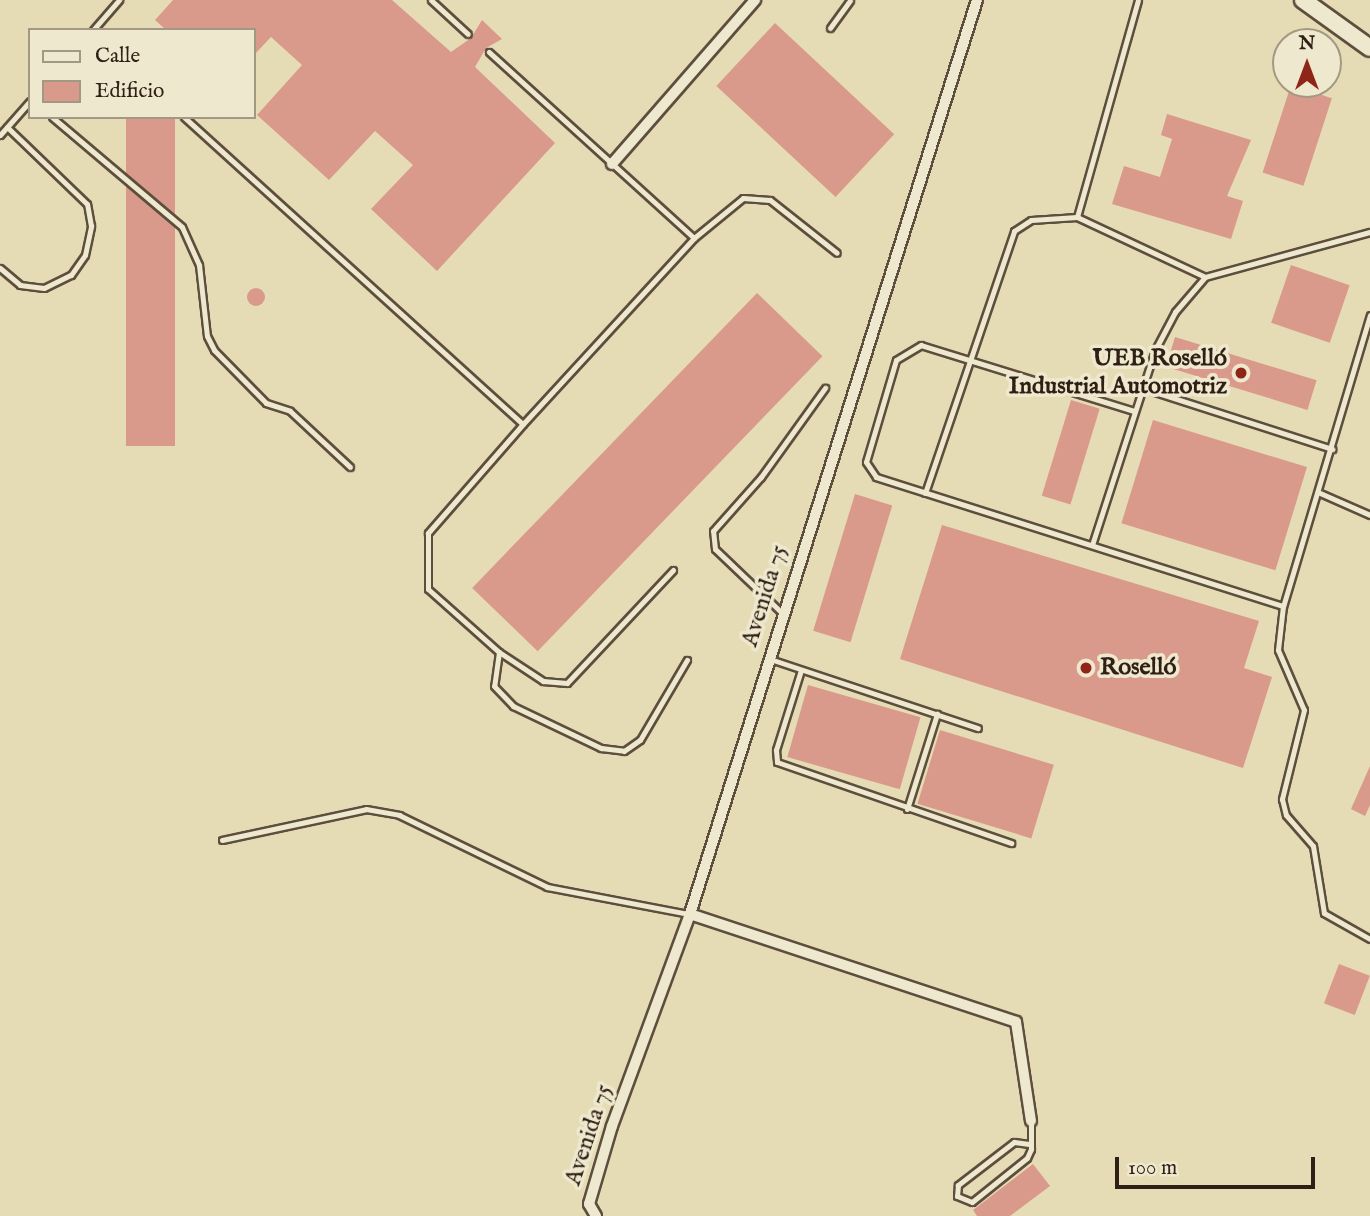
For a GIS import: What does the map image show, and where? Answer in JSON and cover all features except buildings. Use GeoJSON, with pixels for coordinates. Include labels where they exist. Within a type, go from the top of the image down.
{"type":"FeatureCollection","features":[{"type":"Feature","properties":{"kind":"main road"},"geometry":{"type":"LineString","coordinates":[[1303,0],[1370,48]]}},
{"type":"Feature","properties":{"kind":"street"},"geometry":{"type":"LineString","coordinates":[[612,164],[755,0]]}},
{"type":"Feature","properties":{"kind":"street","name":"Avenida 75"},"geometry":{"type":"LineString","coordinates":[[596,1216],[589,1204],[690,914],[767,658],[977,0]]}},
{"type":"Feature","properties":{"kind":"street"},"geometry":{"type":"LineString","coordinates":[[690,914],[1016,1022],[1031,1121]]}},
{"type":"Feature","properties":{"kind":"lane"},"geometry":{"type":"LineString","coordinates":[[95,28],[119,0]]}},
{"type":"Feature","properties":{"kind":"lane"},"geometry":{"type":"LineString","coordinates":[[431,0],[468,34]]}},
{"type":"Feature","properties":{"kind":"lane"},"geometry":{"type":"LineString","coordinates":[[830,28],[850,0]]}},
{"type":"Feature","properties":{"kind":"lane"},"geometry":{"type":"LineString","coordinates":[[1077,217],[1138,0]]}},
{"type":"Feature","properties":{"kind":"lane"},"geometry":{"type":"LineString","coordinates":[[489,52],[694,238]]}},
{"type":"Feature","properties":{"kind":"lane"},"geometry":{"type":"LineString","coordinates":[[0,135],[28,103]]}},
{"type":"Feature","properties":{"kind":"lane"},"geometry":{"type":"LineString","coordinates":[[54,119],[182,227],[200,265],[207,336],[214,349],[266,403],[290,411],[350,467]]}},
{"type":"Feature","properties":{"kind":"lane"},"geometry":{"type":"LineString","coordinates":[[186,119],[523,424]]}},
{"type":"Feature","properties":{"kind":"lane"},"geometry":{"type":"LineString","coordinates":[[0,268],[20,285],[44,288],[71,275],[85,255],[91,226],[86,204],[7,127]]}},
{"type":"Feature","properties":{"kind":"lane"},"geometry":{"type":"LineString","coordinates":[[673,570],[567,683],[543,681],[499,652],[428,589],[428,533],[523,424],[694,238],[743,198],[770,201],[837,253]]}},
{"type":"Feature","properties":{"kind":"lane"},"geometry":{"type":"LineString","coordinates":[[925,493],[968,356],[1014,231],[1031,220],[1077,217],[1205,277]]}},
{"type":"Feature","properties":{"kind":"lane"},"geometry":{"type":"LineString","coordinates":[[1092,545],[1142,388],[1175,312],[1205,277],[1370,232]]}},
{"type":"Feature","properties":{"kind":"lane"},"geometry":{"type":"LineString","coordinates":[[1370,315],[1320,493],[1283,606],[1278,650],[1304,710],[1282,799],[1286,815],[1312,846],[1324,913],[1370,939]]}},
{"type":"Feature","properties":{"kind":"lane"},"geometry":{"type":"LineString","coordinates":[[1135,411],[968,356],[921,345],[896,360],[866,462],[876,477],[1283,606]]}},
{"type":"Feature","properties":{"kind":"lane"},"geometry":{"type":"LineString","coordinates":[[782,612],[715,549],[713,531],[761,477],[825,388]]}},
{"type":"Feature","properties":{"kind":"lane"},"geometry":{"type":"LineString","coordinates":[[1142,388],[1332,449]]}},
{"type":"Feature","properties":{"kind":"lane"},"geometry":{"type":"LineString","coordinates":[[1320,493],[1370,515]]}},
{"type":"Feature","properties":{"kind":"lane"},"geometry":{"type":"LineString","coordinates":[[499,652],[494,686],[513,706],[601,748],[624,751],[640,740],[687,660]]}},
{"type":"Feature","properties":{"kind":"lane"},"geometry":{"type":"LineString","coordinates":[[767,658],[978,728]]}},
{"type":"Feature","properties":{"kind":"lane"},"geometry":{"type":"LineString","coordinates":[[800,670],[776,750],[777,762],[1011,843]]}},
{"type":"Feature","properties":{"kind":"lane"},"geometry":{"type":"LineString","coordinates":[[906,808],[937,714]]}},
{"type":"Feature","properties":{"kind":"lane"},"geometry":{"type":"LineString","coordinates":[[222,840],[366,808],[399,816],[547,887],[690,914]]}},
{"type":"Feature","properties":{"kind":"lane"},"geometry":{"type":"LineString","coordinates":[[1029,1144],[1014,1142],[958,1185],[957,1196],[972,1202],[1027,1158],[1029,1144],[1031,1121]]}},
{"type":"Feature","properties":{"kind":"place","name":"UEB Roselló Industrial Automotriz"},"geometry":{"type":"Point","coordinates":[1241,373]}},
{"type":"Feature","properties":{"kind":"place","name":"Roselló"},"geometry":{"type":"Point","coordinates":[1086,668]}}]}
